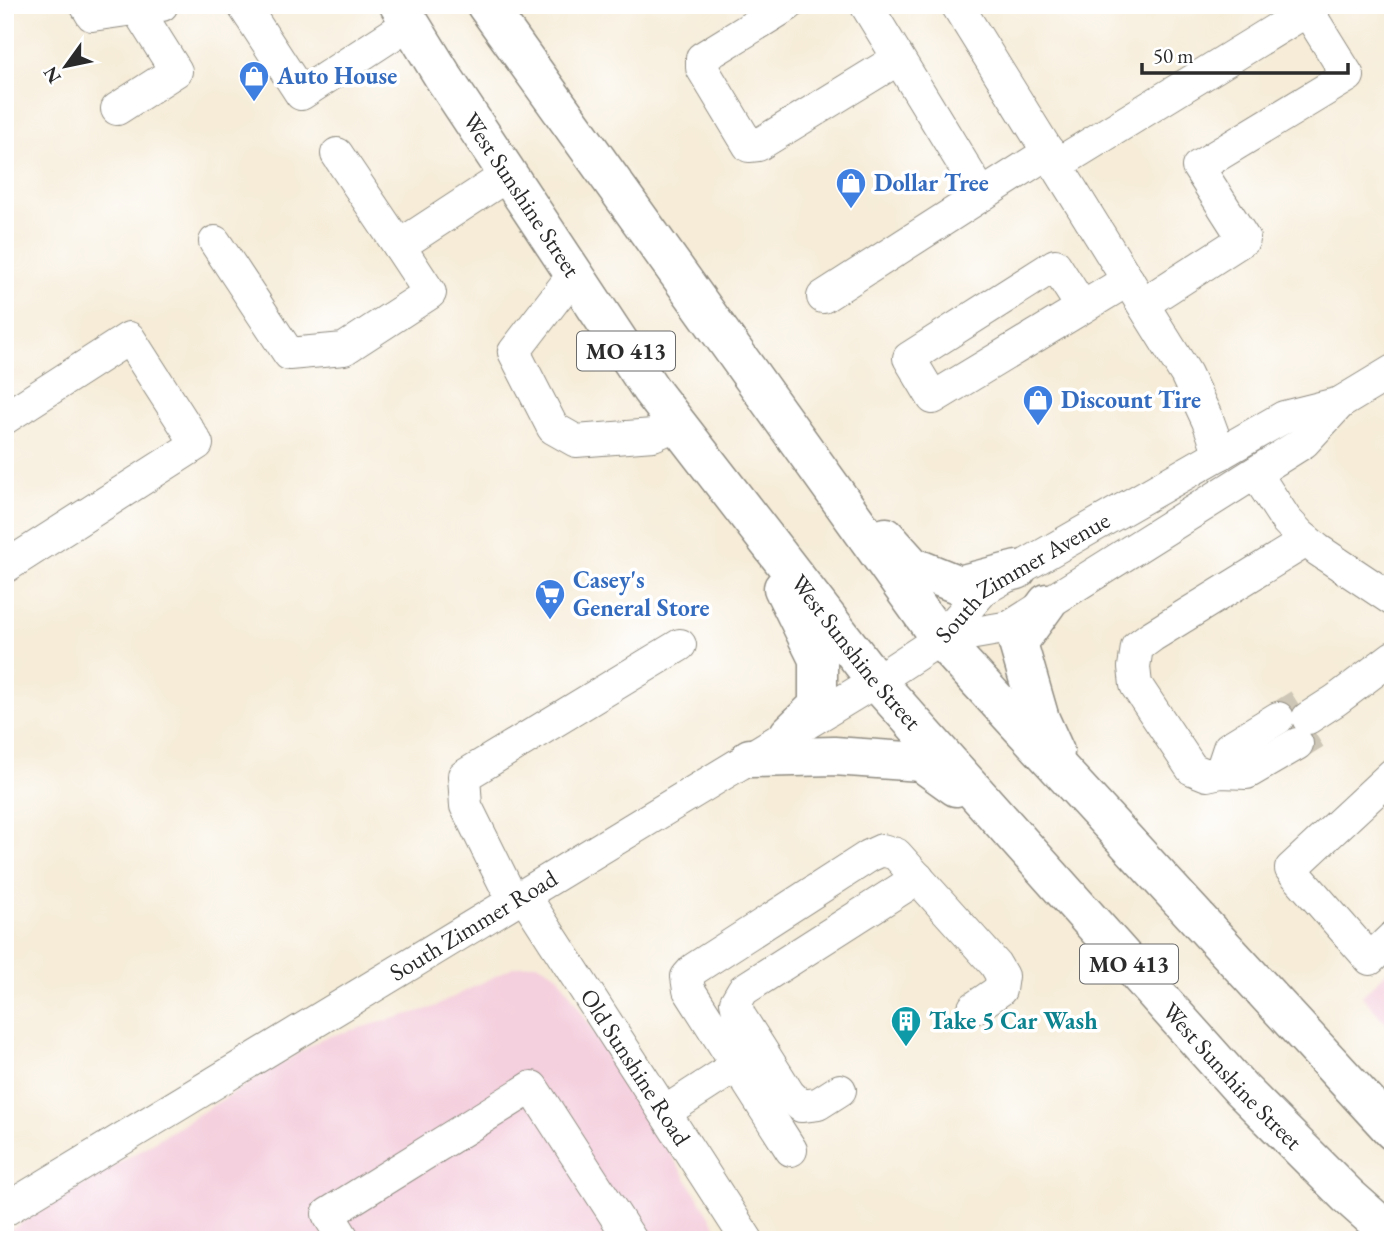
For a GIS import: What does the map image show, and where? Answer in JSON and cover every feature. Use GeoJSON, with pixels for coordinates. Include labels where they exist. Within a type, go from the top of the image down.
{"type":"FeatureCollection","features":[{"type":"Feature","properties":{"kind":"main road","name":"MO 413"},"geometry":{"type":"LineString","coordinates":[[486,5],[940,639],[1393,1131]]}},
{"type":"Feature","properties":{"kind":"main road","name":"West Sunshine Street"},"geometry":{"type":"LineString","coordinates":[[404,14],[651,390],[876,681],[1241,1089],[1348,1196],[1393,1236]]}},
{"type":"Feature","properties":{"kind":"main road"},"geometry":{"type":"LineString","coordinates":[[796,439],[912,566],[959,585],[1017,570]]}},
{"type":"Feature","properties":{"kind":"main road"},"geometry":{"type":"LineString","coordinates":[[725,486],[771,564],[818,659],[818,706],[789,734]]}},
{"type":"Feature","properties":{"kind":"main road"},"geometry":{"type":"LineString","coordinates":[[1047,603],[1018,643],[1040,719],[1066,776]]}},
{"type":"Feature","properties":{"kind":"main road"},"geometry":{"type":"LineString","coordinates":[[750,758],[834,756],[922,762],[998,817]]}},
{"type":"Feature","properties":{"kind":"street"},"geometry":{"type":"LineString","coordinates":[[86,5],[92,15],[149,7],[176,71],[117,109]]}},
{"type":"Feature","properties":{"kind":"street"},"geometry":{"type":"LineString","coordinates":[[243,5],[301,94],[404,14]]}},
{"type":"Feature","properties":{"kind":"street"},"geometry":{"type":"LineString","coordinates":[[789,5],[702,58],[702,68],[749,146],[758,145],[898,59]]}},
{"type":"Feature","properties":{"kind":"street"},"geometry":{"type":"LineString","coordinates":[[866,5],[982,195]]}},
{"type":"Feature","properties":{"kind":"street"},"geometry":{"type":"LineString","coordinates":[[957,5],[1186,374],[1220,454]]}},
{"type":"Feature","properties":{"kind":"street"},"geometry":{"type":"LineString","coordinates":[[823,297],[982,195],[1053,159],[1312,8],[1348,76],[1198,167],[1244,239],[1135,292],[1083,307],[933,398],[909,358],[1055,265],[1083,307]]}},
{"type":"Feature","properties":{"kind":"street"},"geometry":{"type":"LineString","coordinates":[[215,242],[289,354],[344,349],[430,293],[337,154]]}},
{"type":"Feature","properties":{"kind":"street"},"geometry":{"type":"LineString","coordinates":[[398,247],[509,174]]}},
{"type":"Feature","properties":{"kind":"street"},"geometry":{"type":"LineString","coordinates":[[574,274],[514,352],[553,428],[576,441],[653,435],[678,424]]}},
{"type":"Feature","properties":{"kind":"street"},"geometry":{"type":"LineString","coordinates":[[5,418],[129,338],[197,444],[5,567]]}},
{"type":"Feature","properties":{"kind":"street","name":"South Zimmer Avenue"},"geometry":{"type":"LineString","coordinates":[[940,639],[1010,627],[1304,442],[1340,403],[1393,371]]}},
{"type":"Feature","properties":{"kind":"street","name":"South Zimmer Avenue"},"geometry":{"type":"LineString","coordinates":[[940,639],[984,589],[1284,417],[1340,403]]}},
{"type":"Feature","properties":{"kind":"street"},"geometry":{"type":"LineString","coordinates":[[1256,474],[1286,520],[1306,541],[1393,600]]}},
{"type":"Feature","properties":{"kind":"street"},"geometry":{"type":"LineString","coordinates":[[1306,541],[1138,647],[1134,667],[1136,685],[1192,769],[1207,775],[1221,772],[1336,700],[1393,657]]}},
{"type":"Feature","properties":{"kind":"street","name":"South Zimmer Road"},"geometry":{"type":"LineString","coordinates":[[5,1210],[750,758],[940,639]]}},
{"type":"Feature","properties":{"kind":"street","name":"Old Sunshine Road"},"geometry":{"type":"LineString","coordinates":[[680,645],[464,776],[466,806],[519,898],[665,1112],[747,1240]]}},
{"type":"Feature","properties":{"kind":"street"},"geometry":{"type":"LineString","coordinates":[[1393,774],[1291,869],[1370,959],[1393,937]]}},
{"type":"Feature","properties":{"kind":"street"},"geometry":{"type":"LineString","coordinates":[[791,1150],[689,990],[687,977],[694,969],[882,850],[896,854],[995,964],[1002,976],[1000,990],[974,1008]]}},
{"type":"Feature","properties":{"kind":"street"},"geometry":{"type":"LineString","coordinates":[[840,1090],[818,1104],[801,1106],[789,1094],[739,1016],[737,1002],[743,990],[918,878]]}},
{"type":"Feature","properties":{"kind":"street"},"geometry":{"type":"LineString","coordinates":[[665,1112],[736,1066]]}},
{"type":"Feature","properties":{"kind":"street"},"geometry":{"type":"LineString","coordinates":[[344,1240],[328,1214],[533,1087],[631,1240]]}},
{"type":"Feature","properties":{"kind":"shaded area"},"geometry":{"type":"Polygon","coordinates":[[[537,963],[558,975],[725,1240],[5,1240],[5,1233],[323,1038],[432,1008],[513,967],[537,963]]]}},
{"type":"Feature","properties":{"kind":"shaded area"},"geometry":{"type":"Polygon","coordinates":[[[1393,966],[1393,1031],[1362,996],[1393,966]]]}},
{"type":"Feature","properties":{"kind":"tunnel"},"geometry":{"type":"LineString","coordinates":[[1278,718],[1299,705]]}},
{"type":"Feature","properties":{"kind":"tunnel"},"geometry":{"type":"LineString","coordinates":[[1297,744],[1315,733]]}},
{"type":"Feature","properties":{"kind":"place","name":"Auto House"},"geometry":{"type":"Point","coordinates":[254,103]}},
{"type":"Feature","properties":{"kind":"place","name":"Dollar Tree"},"geometry":{"type":"Point","coordinates":[851,210]}},
{"type":"Feature","properties":{"kind":"place","name":"Discount Tire"},"geometry":{"type":"Point","coordinates":[1038,427]}},
{"type":"Feature","properties":{"kind":"place","name":"Casey's General Store"},"geometry":{"type":"Point","coordinates":[550,621]}},
{"type":"Feature","properties":{"kind":"place","name":"Take 5 Car Wash"},"geometry":{"type":"Point","coordinates":[906,1048]}}]}
